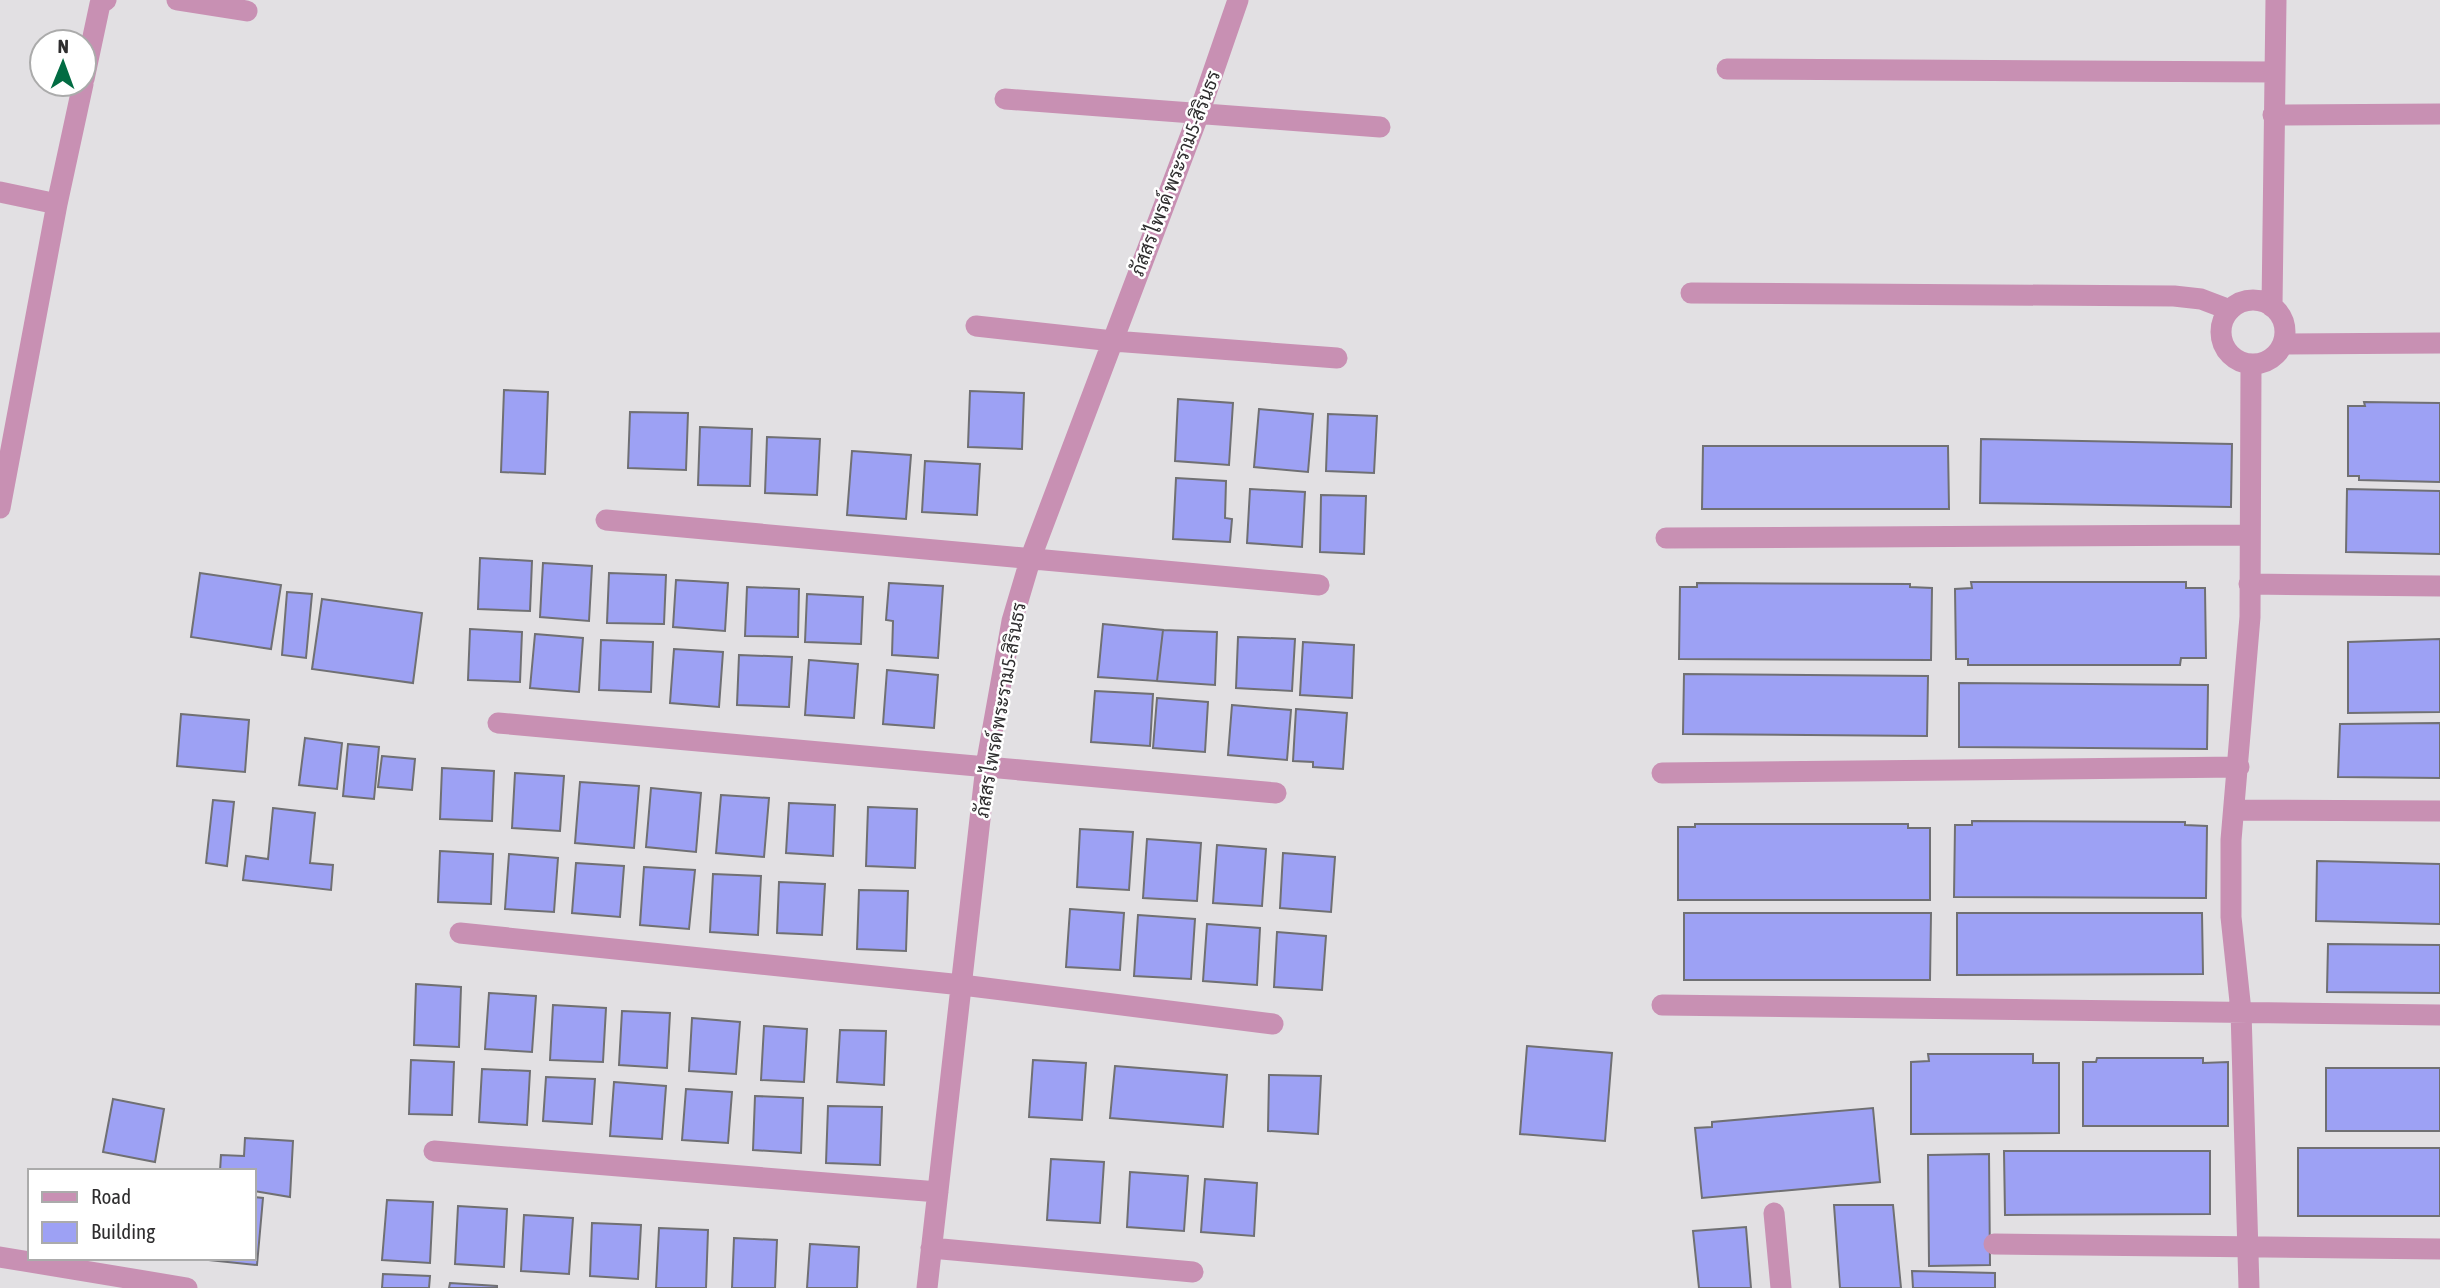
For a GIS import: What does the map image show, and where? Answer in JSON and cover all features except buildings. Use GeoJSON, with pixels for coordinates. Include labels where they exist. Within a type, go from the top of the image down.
{"type":"FeatureCollection","features":[{"type":"Feature","properties":{"kind":"street"},"geometry":{"type":"LineString","coordinates":[[95,28],[100,4],[106,0]]}},
{"type":"Feature","properties":{"kind":"street"},"geometry":{"type":"LineString","coordinates":[[177,0],[247,11]]}},
{"type":"Feature","properties":{"kind":"street","name":"ภัสสร ไพรด์ พระราม5-สิรินธร"},"geometry":{"type":"LineString","coordinates":[[927,1288],[986,766],[1012,621],[1031,557],[1198,116],[1238,0]]}},
{"type":"Feature","properties":{"kind":"street"},"geometry":{"type":"LineString","coordinates":[[2272,307],[2276,0]]}},
{"type":"Feature","properties":{"kind":"street"},"geometry":{"type":"LineString","coordinates":[[1727,69],[2274,72]]}},
{"type":"Feature","properties":{"kind":"street"},"geometry":{"type":"LineString","coordinates":[[0,508],[80,98]]}},
{"type":"Feature","properties":{"kind":"street"},"geometry":{"type":"LineString","coordinates":[[1005,99],[1198,116],[1380,127]]}},
{"type":"Feature","properties":{"kind":"street"},"geometry":{"type":"LineString","coordinates":[[2273,115],[2440,114]]}},
{"type":"Feature","properties":{"kind":"street"},"geometry":{"type":"LineString","coordinates":[[0,192],[57,204]]}},
{"type":"Feature","properties":{"kind":"street"},"geometry":{"type":"LineString","coordinates":[[1691,293],[2174,296],[2201,299],[2230,310]]}},
{"type":"Feature","properties":{"kind":"street"},"geometry":{"type":"LineString","coordinates":[[2259,301],[2272,307],[2281,317],[2285,330],[2283,344],[2276,355],[2264,363],[2250,365],[2237,360],[2227,351],[2221,338],[2221,325],[2230,310],[2246,302],[2259,301]]}},
{"type":"Feature","properties":{"kind":"street"},"geometry":{"type":"LineString","coordinates":[[976,326],[1112,341],[1337,358]]}},
{"type":"Feature","properties":{"kind":"street"},"geometry":{"type":"LineString","coordinates":[[2283,344],[2440,343]]}},
{"type":"Feature","properties":{"kind":"street"},"geometry":{"type":"LineString","coordinates":[[2249,1288],[2241,1012],[2231,916],[2231,840],[2250,617],[2250,365]]}},
{"type":"Feature","properties":{"kind":"street"},"geometry":{"type":"LineString","coordinates":[[606,520],[1319,585]]}},
{"type":"Feature","properties":{"kind":"street"},"geometry":{"type":"LineString","coordinates":[[1667,538],[2249,535]]}},
{"type":"Feature","properties":{"kind":"street"},"geometry":{"type":"LineString","coordinates":[[2249,584],[2440,586]]}},
{"type":"Feature","properties":{"kind":"street"},"geometry":{"type":"LineString","coordinates":[[499,723],[1276,793]]}},
{"type":"Feature","properties":{"kind":"street"},"geometry":{"type":"LineString","coordinates":[[1662,773],[2239,767]]}},
{"type":"Feature","properties":{"kind":"street"},"geometry":{"type":"LineString","coordinates":[[2234,810],[2440,811]]}},
{"type":"Feature","properties":{"kind":"street"},"geometry":{"type":"LineString","coordinates":[[460,933],[962,985],[1273,1024]]}},
{"type":"Feature","properties":{"kind":"street"},"geometry":{"type":"LineString","coordinates":[[1662,1005],[2440,1015]]}},
{"type":"Feature","properties":{"kind":"street"},"geometry":{"type":"LineString","coordinates":[[434,1151],[937,1192]]}},
{"type":"Feature","properties":{"kind":"street"},"geometry":{"type":"LineString","coordinates":[[1774,1213],[1781,1288]]}},
{"type":"Feature","properties":{"kind":"street"},"geometry":{"type":"LineString","coordinates":[[1994,1244],[2440,1249]]}},
{"type":"Feature","properties":{"kind":"street"},"geometry":{"type":"LineString","coordinates":[[931,1248],[1193,1272]]}},
{"type":"Feature","properties":{"kind":"street"},"geometry":{"type":"LineString","coordinates":[[0,1257],[187,1288]]}}]}
